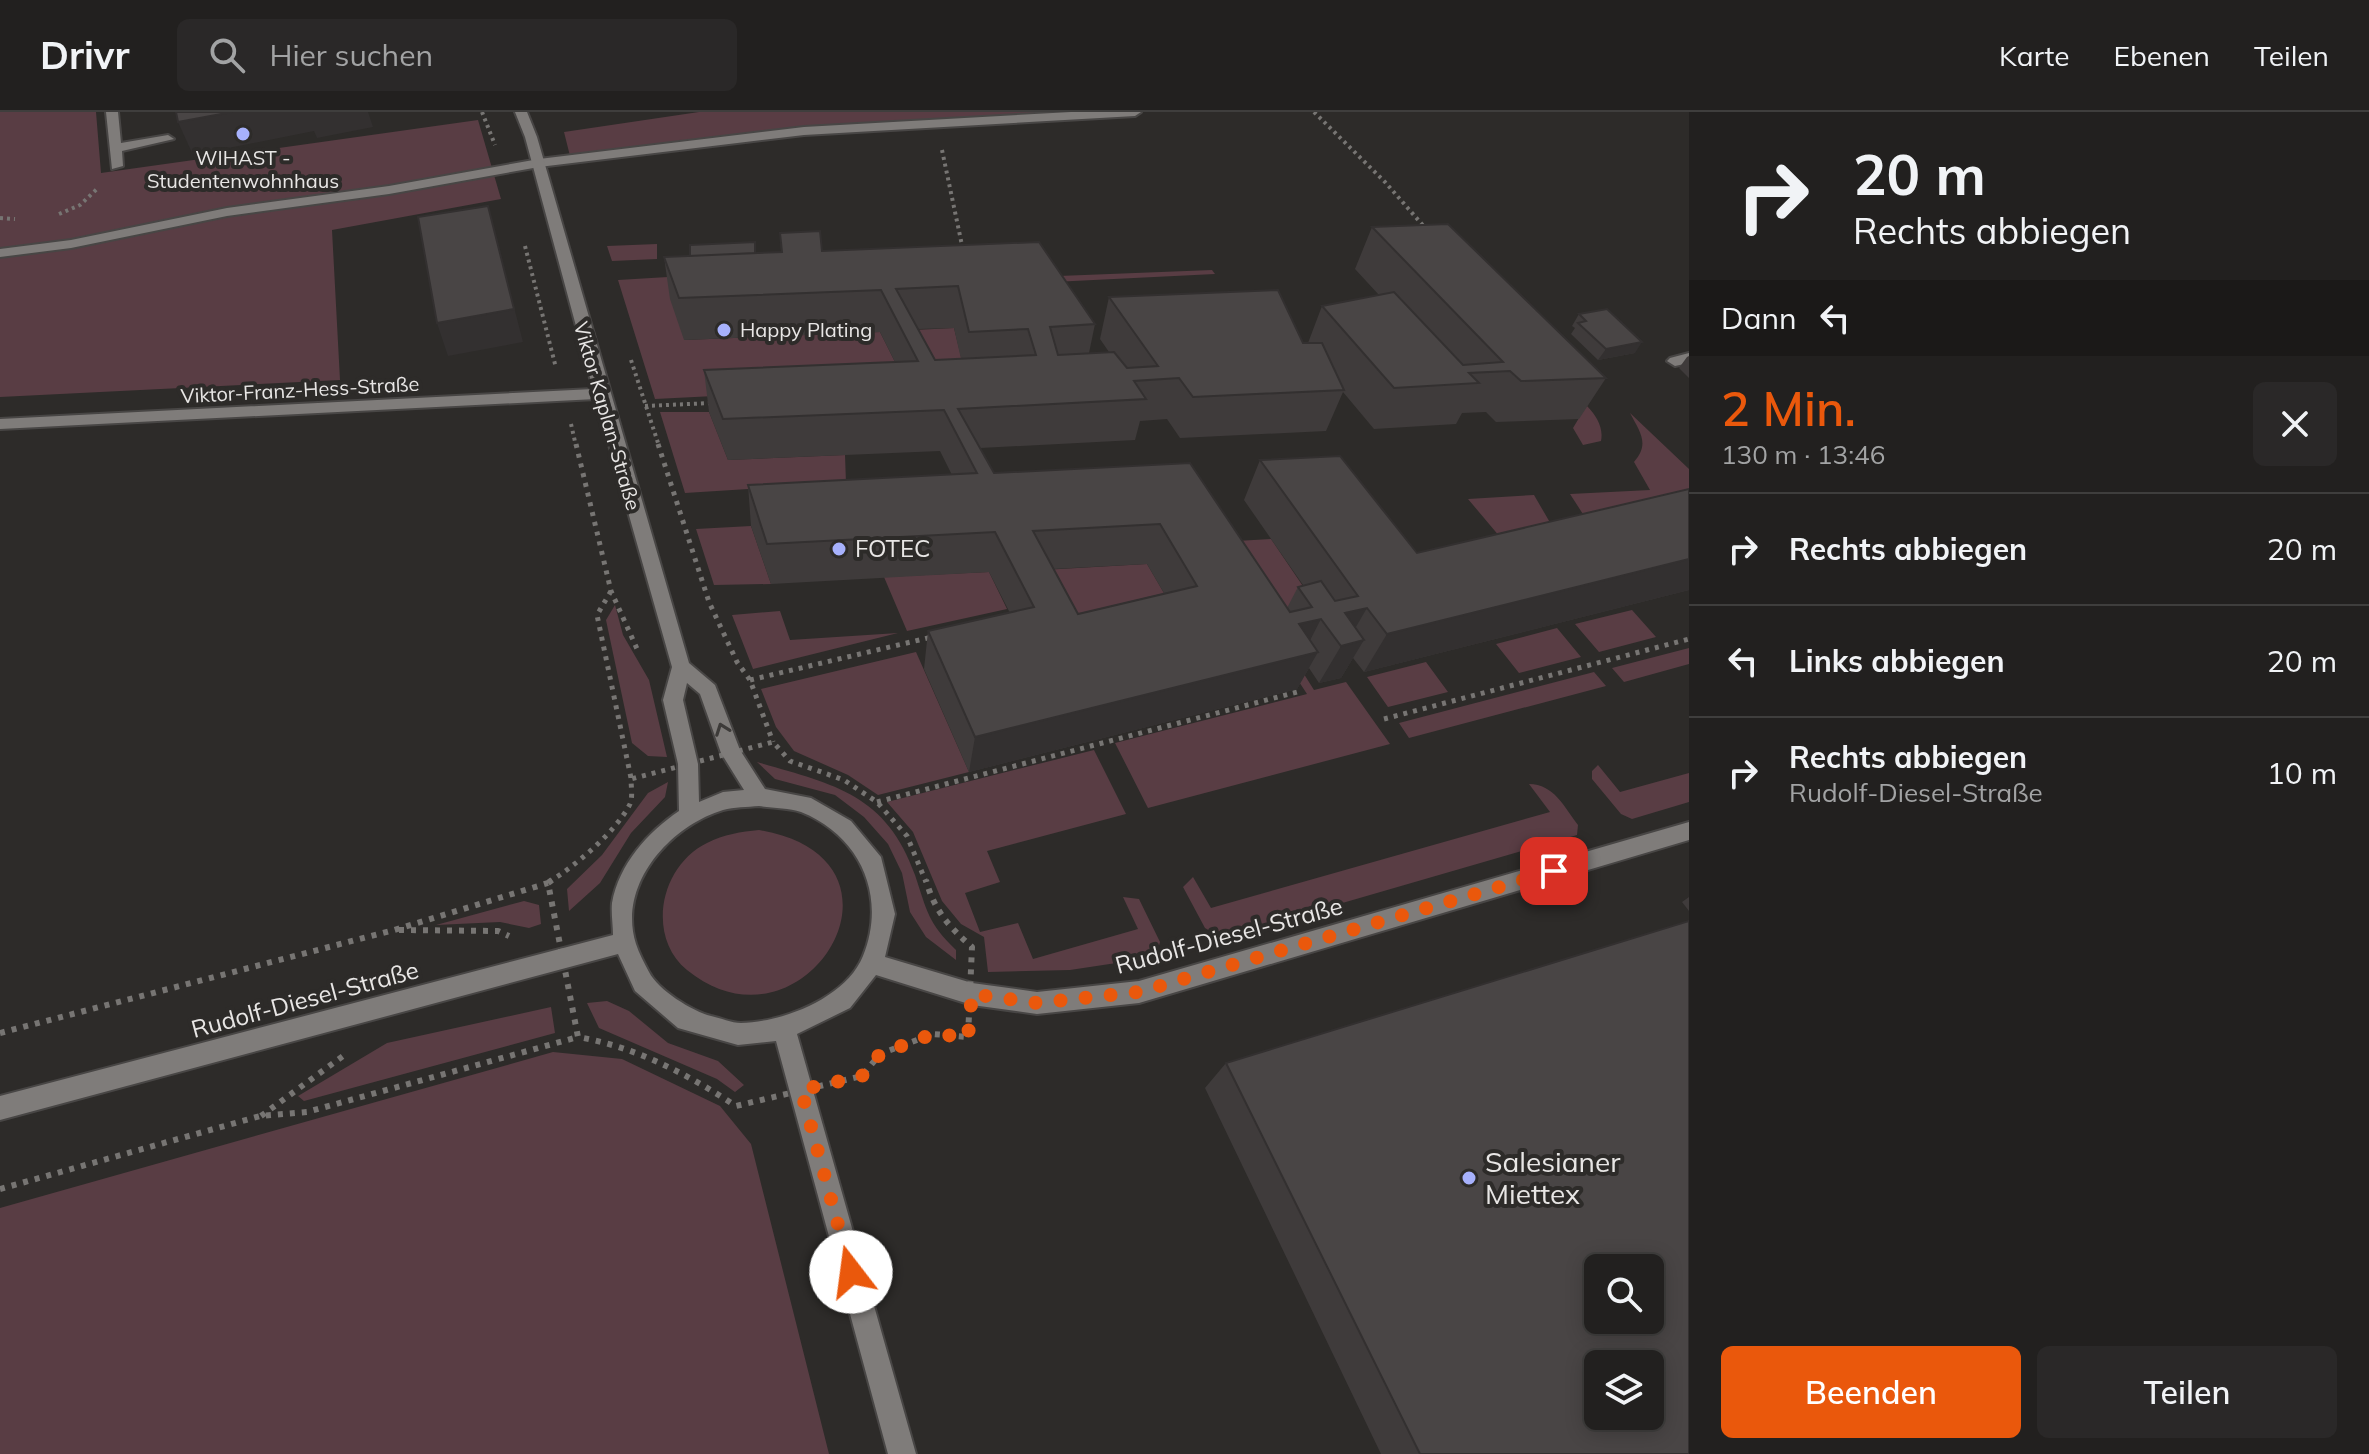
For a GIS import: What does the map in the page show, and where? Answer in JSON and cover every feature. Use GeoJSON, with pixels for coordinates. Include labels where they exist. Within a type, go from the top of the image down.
{"type":"FeatureCollection","features":[{"type":"Feature","properties":{"kind":"street"},"geometry":{"type":"LineString","coordinates":[[112,112],[117,166]]}},
{"type":"Feature","properties":{"kind":"street","name":"Viktor Kaplan-Straße"},"geometry":{"type":"LineString","coordinates":[[521,112],[539,163],[601,394],[681,667],[673,700],[688,764],[689,815]]}},
{"type":"Feature","properties":{"kind":"street"},"geometry":{"type":"LineString","coordinates":[[0,253],[71,244],[227,212],[389,190],[539,163],[804,131],[1135,112]]}},
{"type":"Feature","properties":{"kind":"street"},"geometry":{"type":"LineString","coordinates":[[117,148],[168,139]]}},
{"type":"Feature","properties":{"kind":"street","name":"Viktor-Franz-Hess-Straße"},"geometry":{"type":"LineString","coordinates":[[0,424],[601,394]]}},
{"type":"Feature","properties":{"kind":"street","name":"Viktor Kaplan-Straße"},"geometry":{"type":"LineString","coordinates":[[681,667],[708,690],[731,753],[759,797]]}},
{"type":"Feature","properties":{"kind":"street"},"geometry":{"type":"LineString","coordinates":[[759,797],[804,804],[844,827],[874,863],[884,914],[872,963],[842,1000],[784,1029],[738,1034],[686,1020],[643,984],[624,942],[623,902],[637,866],[660,835],[689,815],[723,801],[759,797]]}},
{"type":"Feature","properties":{"kind":"street","name":"Rudolf-Diesel-Straße"},"geometry":{"type":"LineString","coordinates":[[872,963],[972,994],[1037,1003],[1139,992],[1689,831]]}},
{"type":"Feature","properties":{"kind":"street","name":"Rudolf-Diesel-Straße"},"geometry":{"type":"LineString","coordinates":[[0,1108],[556,956],[624,942]]}},
{"type":"Feature","properties":{"kind":"street"},"geometry":{"type":"LineString","coordinates":[[784,1029],[902,1454]]}},
{"type":"Feature","properties":{"kind":"path"},"geometry":{"type":"LineString","coordinates":[[482,112],[495,143]]}},
{"type":"Feature","properties":{"kind":"path"},"geometry":{"type":"LineString","coordinates":[[1314,112],[1430,232]]}},
{"type":"Feature","properties":{"kind":"path"},"geometry":{"type":"LineString","coordinates":[[936,122],[964,256]]}},
{"type":"Feature","properties":{"kind":"path"},"geometry":{"type":"LineString","coordinates":[[54,216],[80,205],[97,190],[106,169],[117,166]]}},
{"type":"Feature","properties":{"kind":"path"},"geometry":{"type":"LineString","coordinates":[[0,1189],[260,1116],[307,1112],[578,1037],[603,1040],[708,1086],[736,1106],[862,1076],[880,1054],[933,1034],[968,1037],[972,947],[950,928],[932,903],[923,871],[907,836],[877,802],[844,780],[790,761],[773,742],[750,680],[737,662],[709,602],[627,346]]}},
{"type":"Feature","properties":{"kind":"path"},"geometry":{"type":"LineString","coordinates":[[645,406],[722,402]]}},
{"type":"Feature","properties":{"kind":"path"},"geometry":{"type":"LineString","coordinates":[[0,1033],[394,930],[548,883],[570,871],[594,850],[631,802],[631,779],[597,615],[611,591]]}},
{"type":"Feature","properties":{"kind":"path"},"geometry":{"type":"LineString","coordinates":[[750,680],[945,634]]}},
{"type":"Feature","properties":{"kind":"path"},"geometry":{"type":"LineString","coordinates":[[1384,719],[1689,639]]}},
{"type":"Feature","properties":{"kind":"path"},"geometry":{"type":"LineString","coordinates":[[877,802],[1301,691]]}},
{"type":"Feature","properties":{"kind":"path"},"geometry":{"type":"LineString","coordinates":[[631,779],[773,742]]}},
{"type":"Feature","properties":{"kind":"path"},"geometry":{"type":"LineString","coordinates":[[548,883],[556,956],[578,1037]]}},
{"type":"Feature","properties":{"kind":"path"},"geometry":{"type":"LineString","coordinates":[[394,930],[498,931],[511,937]]}},
{"type":"Feature","properties":{"kind":"shaded area"},"geometry":{"type":"Polygon","coordinates":[[[0,112],[96,112],[101,173],[478,120],[501,199],[332,230],[340,380],[0,397],[0,112]]]}},
{"type":"Feature","properties":{"kind":"shaded area"},"geometry":{"type":"Polygon","coordinates":[[[699,112],[1100,112],[805,131],[571,160],[564,132],[699,112]]]}},
{"type":"Feature","properties":{"kind":"shaded area"},"geometry":{"type":"Polygon","coordinates":[[[657,244],[657,259],[612,261],[607,246],[657,244]]]}},
{"type":"Feature","properties":{"kind":"shaded area"},"geometry":{"type":"Polygon","coordinates":[[[1212,270],[1215,274],[1033,283],[1033,277],[1212,270]]]}},
{"type":"Feature","properties":{"kind":"shaded area"},"geometry":{"type":"Polygon","coordinates":[[[668,277],[685,340],[880,332],[907,386],[655,399],[618,280],[668,277]]]}},
{"type":"Feature","properties":{"kind":"shaded area"},"geometry":{"type":"Polygon","coordinates":[[[954,328],[965,373],[932,402],[894,331],[954,328]]]}},
{"type":"Feature","properties":{"kind":"shaded area"},"geometry":{"type":"Polygon","coordinates":[[[1562,382],[1595,416],[1601,441],[1583,445],[1573,428],[1579,418],[1562,382]]]}},
{"type":"Feature","properties":{"kind":"shaded area"},"geometry":{"type":"Polygon","coordinates":[[[660,412],[709,412],[728,460],[845,455],[846,483],[685,493],[660,412]]]}},
{"type":"Feature","properties":{"kind":"shaded area"},"geometry":{"type":"Polygon","coordinates":[[[1630,413],[1689,469],[1689,521],[1601,542],[1570,494],[1650,490],[1634,462],[1642,444],[1640,432],[1630,413]]]}},
{"type":"Feature","properties":{"kind":"shaded area"},"geometry":{"type":"Polygon","coordinates":[[[1534,495],[1566,550],[1511,550],[1468,499],[1534,495]]]}},
{"type":"Feature","properties":{"kind":"shaded area"},"geometry":{"type":"Polygon","coordinates":[[[751,526],[771,584],[714,585],[696,529],[751,526]]]}},
{"type":"Feature","properties":{"kind":"shaded area"},"geometry":{"type":"Polygon","coordinates":[[[1271,539],[1336,635],[1315,640],[1202,543],[1271,539]]]}},
{"type":"Feature","properties":{"kind":"shaded area"},"geometry":{"type":"Polygon","coordinates":[[[1147,564],[1182,624],[1068,652],[1025,571],[1147,564]]]}},
{"type":"Feature","properties":{"kind":"shaded area"},"geometry":{"type":"Polygon","coordinates":[[[989,572],[1007,609],[907,631],[884,577],[989,572]]]}},
{"type":"Feature","properties":{"kind":"shaded area"},"geometry":{"type":"Polygon","coordinates":[[[615,605],[623,635],[649,680],[667,757],[648,756],[632,743],[606,620],[615,605]]]}},
{"type":"Feature","properties":{"kind":"shaded area"},"geometry":{"type":"Polygon","coordinates":[[[1632,610],[1656,637],[1599,652],[1575,624],[1632,610]]]}},
{"type":"Feature","properties":{"kind":"shaded area"},"geometry":{"type":"Polygon","coordinates":[[[780,611],[790,640],[898,633],[753,669],[732,615],[780,611]]]}},
{"type":"Feature","properties":{"kind":"shaded area"},"geometry":{"type":"Polygon","coordinates":[[[1557,628],[1581,657],[1519,673],[1496,644],[1557,628]]]}},
{"type":"Feature","properties":{"kind":"shaded area"},"geometry":{"type":"Polygon","coordinates":[[[1689,648],[1689,664],[1624,682],[1612,668],[1689,648]]]}},
{"type":"Feature","properties":{"kind":"shaded area"},"geometry":{"type":"Polygon","coordinates":[[[916,652],[969,772],[878,795],[848,775],[794,751],[776,727],[761,689],[916,652]]]}},
{"type":"Feature","properties":{"kind":"shaded area"},"geometry":{"type":"Polygon","coordinates":[[[1426,662],[1448,692],[1388,707],[1367,677],[1426,662]]]}},
{"type":"Feature","properties":{"kind":"shaded area"},"geometry":{"type":"Polygon","coordinates":[[[1297,663],[1314,690],[1346,682],[1390,744],[1148,808],[1115,743],[1307,694],[1288,665],[1297,663]]]}},
{"type":"Feature","properties":{"kind":"shaded area"},"geometry":{"type":"Polygon","coordinates":[[[1594,672],[1606,686],[1409,738],[1399,723],[1594,672]]]}},
{"type":"Feature","properties":{"kind":"shaded area"},"geometry":{"type":"Polygon","coordinates":[[[1094,750],[1126,814],[987,851],[1000,882],[965,893],[980,932],[1018,923],[1033,959],[1138,929],[1123,897],[1139,899],[1160,942],[1156,957],[1070,970],[988,972],[984,937],[961,924],[942,901],[913,832],[887,802],[1094,750]]]}},
{"type":"Feature","properties":{"kind":"shaded area"},"geometry":{"type":"Polygon","coordinates":[[[757,762],[832,786],[872,809],[889,826],[903,848],[930,916],[939,932],[956,950],[956,960],[926,937],[910,912],[902,873],[888,844],[864,817],[835,795],[775,779],[757,762]]]}},
{"type":"Feature","properties":{"kind":"shaded area"},"geometry":{"type":"Polygon","coordinates":[[[1598,765],[1620,792],[1689,773],[1689,802],[1632,819],[1621,814],[1592,779],[1592,771],[1598,765]]]}},
{"type":"Feature","properties":{"kind":"shaded area"},"geometry":{"type":"Polygon","coordinates":[[[668,782],[665,797],[631,833],[600,883],[569,911],[567,889],[602,855],[648,793],[668,782]]]}},
{"type":"Feature","properties":{"kind":"shaded area"},"geometry":{"type":"Polygon","coordinates":[[[1529,784],[1545,788],[1558,798],[1578,825],[1577,835],[1222,938],[1205,928],[1183,887],[1193,877],[1211,908],[1550,812],[1529,784]]]}},
{"type":"Feature","properties":{"kind":"shaded area"},"geometry":{"type":"Polygon","coordinates":[[[759,830],[810,848],[837,877],[842,912],[831,946],[806,975],[771,992],[730,992],[687,970],[674,956],[666,939],[664,902],[678,868],[691,854],[720,837],[759,830]]]}},
{"type":"Feature","properties":{"kind":"shaded area"},"geometry":{"type":"Polygon","coordinates":[[[524,901],[539,905],[541,924],[529,928],[500,922],[436,925],[524,901]]]}},
{"type":"Feature","properties":{"kind":"shaded area"},"geometry":{"type":"Polygon","coordinates":[[[607,1001],[629,1011],[668,1043],[718,1061],[744,1085],[735,1092],[717,1079],[599,1028],[587,1003],[607,1001]]]}},
{"type":"Feature","properties":{"kind":"shaded area"},"geometry":{"type":"Polygon","coordinates":[[[551,1007],[555,1033],[304,1101],[298,1096],[387,1043],[551,1007]]]}},
{"type":"Feature","properties":{"kind":"shaded area"},"geometry":{"type":"Polygon","coordinates":[[[553,1052],[622,1059],[720,1106],[751,1144],[829,1454],[0,1454],[0,1208],[553,1052]]]}},
{"type":"Feature","properties":{"kind":"building"},"geometry":{"type":"Polygon","coordinates":[[[176,112],[232,112],[178,122],[176,112]]]}},
{"type":"Feature","properties":{"kind":"building"},"geometry":{"type":"Polygon","coordinates":[[[488,206],[514,309],[437,323],[418,217],[488,206]]]}},
{"type":"Feature","properties":{"kind":"building"},"geometry":{"type":"Polygon","coordinates":[[[1448,224],[1606,378],[1521,381],[1510,371],[1469,373],[1479,383],[1394,388],[1322,306],[1394,292],[1463,365],[1503,362],[1372,227],[1448,224]]]}},
{"type":"Feature","properties":{"kind":"building"},"geometry":{"type":"Polygon","coordinates":[[[820,231],[822,251],[1039,242],[1095,324],[1050,327],[1058,355],[1114,352],[1127,368],[1158,366],[1109,297],[1278,290],[1303,343],[1322,343],[1344,390],[1193,397],[1179,378],[1134,381],[1146,399],[958,409],[994,473],[1190,463],[1290,612],[1312,607],[1298,587],[1321,581],[1335,601],[1358,596],[1260,460],[1340,456],[1417,553],[1689,489],[1689,559],[1387,634],[1367,608],[1345,613],[1364,640],[1341,646],[1321,619],[1299,624],[1318,652],[975,737],[928,631],[1034,607],[995,532],[767,544],[748,485],[977,473],[944,410],[723,419],[704,370],[918,361],[881,290],[679,298],[664,257],[782,252],[780,233],[820,231]],[[958,286],[896,289],[935,360],[1036,355],[1028,329],[969,332],[958,286]],[[1160,524],[1033,531],[1078,614],[1197,586],[1160,524]]]}},
{"type":"Feature","properties":{"kind":"building"},"geometry":{"type":"Polygon","coordinates":[[[755,242],[755,253],[690,256],[690,245],[755,242]]]}},
{"type":"Feature","properties":{"kind":"building"},"geometry":{"type":"Polygon","coordinates":[[[1607,309],[1642,342],[1606,349],[1578,323],[1586,321],[1579,314],[1607,309]]]}},
{"type":"Feature","properties":{"kind":"building","name":"Salesianer Miettex"},"geometry":{"type":"Polygon","coordinates":[[[1689,921],[1689,1454],[1420,1454],[1226,1063],[1689,921]]]}},
{"type":"Feature","properties":{"kind":"place","name":"WIHAST - Studentenwohnhaus"},"geometry":{"type":"Point","coordinates":[243,134]}},
{"type":"Feature","properties":{"kind":"place","name":"Happy Plating"},"geometry":{"type":"Point","coordinates":[724,330]}},
{"type":"Feature","properties":{"kind":"place","name":"FOTEC"},"geometry":{"type":"Point","coordinates":[839,549]}},
{"type":"Feature","properties":{"kind":"place","name":"Salesianer Miettex"},"geometry":{"type":"Point","coordinates":[1469,1178]}},
{"type":"Feature","properties":{"kind":"route"},"geometry":{"type":"LineString","coordinates":[[851,1272],[801,1090],[862,1076],[880,1054],[933,1034],[968,1037],[972,994],[1037,1003],[1139,992],[1554,871]]}}]}
